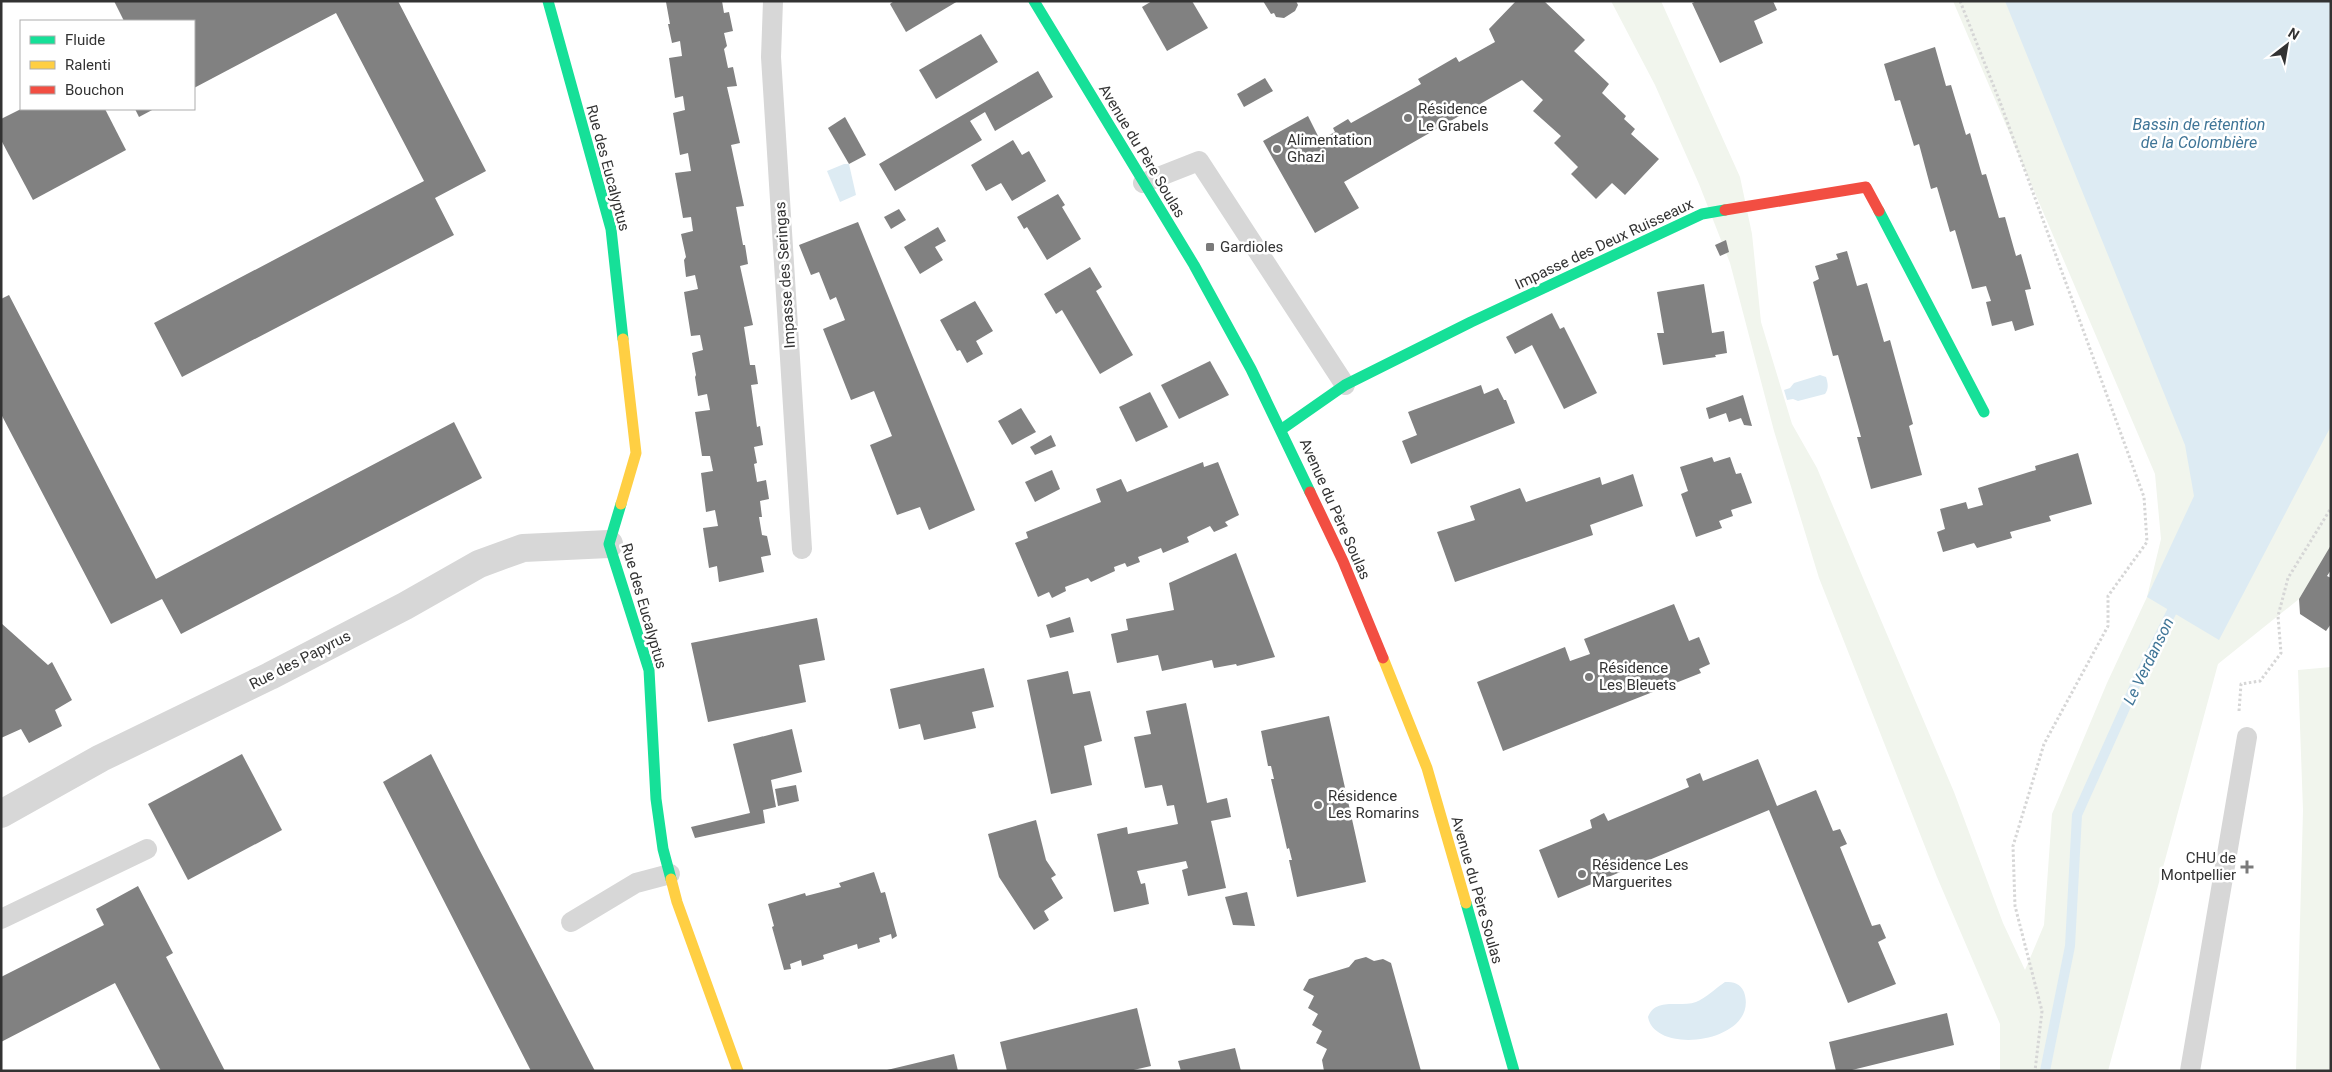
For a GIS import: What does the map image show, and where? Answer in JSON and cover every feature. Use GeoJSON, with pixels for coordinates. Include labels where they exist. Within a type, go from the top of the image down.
{"type":"FeatureCollection","features":[{"type":"Feature","properties":{"kind":"street","name":"Rue des Eucalyptus"},"geometry":{"type":"LineString","coordinates":[[548,1],[611,229],[636,452],[609,544],[649,670],[656,799],[663,849],[677,902],[738,1071]]}},
{"type":"Feature","properties":{"kind":"street","name":"Avenue du Père Soulas"},"geometry":{"type":"LineString","coordinates":[[1034,1],[1194,265],[1282,429],[1343,561],[1426,768],[1514,1071]]}},
{"type":"Feature","properties":{"kind":"street","name":"Impasse des Deux Ruisseaux"},"geometry":{"type":"LineString","coordinates":[[1282,429],[1345,385],[1471,322],[1702,214],[1866,187],[1984,412]]}},
{"type":"Feature","properties":{"kind":"street","name":"Rue des Papyrus"},"geometry":{"type":"LineString","coordinates":[[1,814],[101,758],[279,671],[405,606],[478,564],[523,548],[609,544]]}},
{"type":"Feature","properties":{"kind":"lane","name":"Impasse des Seringas"},"geometry":{"type":"LineString","coordinates":[[773,1],[771,57],[802,549]]}},
{"type":"Feature","properties":{"kind":"lane"},"geometry":{"type":"LineString","coordinates":[[1143,183],[1199,161],[1345,385]]}},
{"type":"Feature","properties":{"kind":"lane"},"geometry":{"type":"LineString","coordinates":[[2190,1071],[2248,737]]}},
{"type":"Feature","properties":{"kind":"lane"},"geometry":{"type":"LineString","coordinates":[[1,919],[147,849]]}},
{"type":"Feature","properties":{"kind":"lane"},"geometry":{"type":"LineString","coordinates":[[571,922],[636,883],[670,874]]}},
{"type":"Feature","properties":{"kind":"path"},"geometry":{"type":"LineString","coordinates":[[1960,1],[2000,102],[2144,497],[2147,542],[2108,596],[2108,626],[2044,744],[2012,846],[2015,906],[2042,1011],[2035,1071]]}},
{"type":"Feature","properties":{"kind":"path"},"geometry":{"type":"LineString","coordinates":[[2248,737],[2238,713],[2241,684],[2260,681],[2281,653],[2278,616],[2288,578],[2331,508]]}},
{"type":"Feature","properties":{"kind":"shaded area"},"geometry":{"type":"Polygon","coordinates":[[[1611,1],[1661,1],[1740,177],[1752,234],[1761,322],[1792,424],[1817,468],[1954,792],[2003,923],[2025,970],[2044,925],[2052,814],[2107,683],[2147,597],[2161,539],[2155,474],[1953,1],[2331,1],[2331,546],[2299,599],[2218,664],[2108,1071],[2000,1071],[2000,1024],[1937,877],[1819,578],[1774,431],[1730,263],[1699,184],[1655,85],[1611,1]]]}},
{"type":"Feature","properties":{"kind":"shaded area"},"geometry":{"type":"Polygon","coordinates":[[[2331,667],[2331,1071],[2296,1071],[2303,810],[2298,670],[2331,667]]]}},
{"type":"Feature","properties":{"kind":"water","name":"Bassin de rétention de la Colombière"},"geometry":{"type":"Polygon","coordinates":[[[2005,1],[2331,1],[2331,426],[2219,640],[2147,597],[2194,496],[2185,445],[2005,1]]]}},
{"type":"Feature","properties":{"kind":"water"},"geometry":{"type":"Polygon","coordinates":[[[844,164],[849,164],[856,195],[840,202],[827,171],[844,164]]]}},
{"type":"Feature","properties":{"kind":"water"},"geometry":{"type":"Polygon","coordinates":[[[1820,375],[1827,379],[1828,388],[1825,394],[1798,401],[1793,399],[1787,400],[1784,390],[1790,388],[1794,383],[1820,375]]]}},
{"type":"Feature","properties":{"kind":"water"},"geometry":{"type":"Polygon","coordinates":[[[1725,982],[1731,982],[1741,987],[1744,992],[1745,1009],[1737,1023],[1723,1032],[1705,1038],[1686,1040],[1668,1037],[1655,1029],[1648,1017],[1656,1007],[1662,1005],[1696,1002],[1725,982]]]}},
{"type":"Feature","properties":{"kind":"building"},"geometry":{"type":"Polygon","coordinates":[[[114,1],[398,1],[486,171],[435,198],[454,235],[182,377],[154,323],[424,181],[336,13],[195,87],[195,20],[124,20],[114,1]]]}},
{"type":"Feature","properties":{"kind":"building"},"geometry":{"type":"Polygon","coordinates":[[[722,1],[724,13],[729,12],[733,31],[724,33],[727,46],[724,49],[728,68],[733,67],[737,86],[727,87],[740,143],[731,145],[744,206],[736,207],[748,264],[740,266],[753,325],[744,327],[750,365],[755,365],[758,384],[751,385],[757,427],[760,426],[763,445],[754,447],[757,463],[754,464],[757,482],[766,480],[769,499],[760,501],[762,517],[759,517],[762,535],[767,536],[771,555],[761,557],[764,572],[719,582],[717,566],[709,568],[703,528],[718,526],[715,510],[706,512],[701,473],[713,471],[710,456],[702,456],[695,412],[710,410],[707,394],[698,396],[692,353],[703,350],[700,335],[691,336],[684,292],[698,289],[695,275],[686,277],[684,260],[686,257],[681,234],[693,231],[691,217],[683,218],[675,173],[691,171],[688,153],[680,155],[673,113],[685,110],[683,96],[675,98],[669,58],[682,56],[680,41],[672,43],[668,24],[670,24],[666,2],[722,1]]]}},
{"type":"Feature","properties":{"kind":"building"},"geometry":{"type":"Polygon","coordinates":[[[894,1],[958,1],[906,32],[890,4],[894,1]]]}},
{"type":"Feature","properties":{"kind":"building"},"geometry":{"type":"Polygon","coordinates":[[[1152,1],[1192,1],[1208,28],[1167,51],[1142,7],[1152,1]]]}},
{"type":"Feature","properties":{"kind":"building"},"geometry":{"type":"Polygon","coordinates":[[[1263,1],[1296,1],[1298,5],[1295,11],[1284,18],[1276,17],[1274,13],[1271,14],[1263,1]]]}},
{"type":"Feature","properties":{"kind":"building","name":"Résidence Le Grabels"},"geometry":{"type":"Polygon","coordinates":[[[1516,1],[1544,1],[1585,40],[1574,51],[1609,84],[1602,93],[1626,116],[1624,119],[1635,129],[1631,134],[1659,159],[1625,195],[1612,183],[1596,199],[1571,174],[1578,167],[1554,143],[1561,136],[1533,111],[1543,100],[1522,80],[1344,182],[1359,208],[1315,233],[1263,141],[1308,116],[1320,140],[1335,132],[1333,128],[1348,119],[1351,123],[1421,84],[1418,79],[1456,57],[1459,62],[1495,42],[1489,29],[1516,1]]]}},
{"type":"Feature","properties":{"kind":"building"},"geometry":{"type":"Polygon","coordinates":[[[1697,1],[1773,1],[1777,10],[1754,21],[1763,43],[1720,63],[1692,3],[1697,1]]]}},
{"type":"Feature","properties":{"kind":"building"},"geometry":{"type":"Polygon","coordinates":[[[981,34],[998,62],[936,99],[919,70],[981,34]]]}},
{"type":"Feature","properties":{"kind":"building"},"geometry":{"type":"Polygon","coordinates":[[[1935,47],[1946,86],[1951,85],[1966,135],[1970,133],[1982,175],[1986,174],[1999,218],[2005,217],[2016,256],[2021,254],[2031,289],[2025,290],[2034,325],[2015,331],[2012,321],[1992,326],[1986,302],[1991,301],[1986,286],[1972,289],[1955,230],[1950,232],[1937,187],[1931,189],[1919,144],[1914,146],[1900,100],[1895,101],[1884,64],[1935,47]]]}},
{"type":"Feature","properties":{"kind":"building"},"geometry":{"type":"Polygon","coordinates":[[[1038,71],[1053,97],[995,131],[985,112],[970,121],[982,140],[895,191],[879,164],[1038,71]]]}},
{"type":"Feature","properties":{"kind":"building"},"geometry":{"type":"Polygon","coordinates":[[[1265,78],[1273,91],[1244,107],[1237,94],[1265,78]]]}},
{"type":"Feature","properties":{"kind":"building"},"geometry":{"type":"Polygon","coordinates":[[[20,110],[106,110],[126,150],[33,200],[1,140],[1,119],[20,110]]]}},
{"type":"Feature","properties":{"kind":"building"},"geometry":{"type":"Polygon","coordinates":[[[136,110],[152,110],[139,117],[136,110]]]}},
{"type":"Feature","properties":{"kind":"building"},"geometry":{"type":"Polygon","coordinates":[[[845,117],[866,155],[849,164],[828,128],[845,117]]]}},
{"type":"Feature","properties":{"kind":"building"},"geometry":{"type":"Polygon","coordinates":[[[1013,140],[1022,155],[1029,151],[1046,181],[1012,201],[1001,183],[986,191],[971,165],[1013,140]]]}},
{"type":"Feature","properties":{"kind":"building"},"geometry":{"type":"Polygon","coordinates":[[[1058,194],[1065,205],[1062,207],[1081,239],[1047,260],[1027,227],[1024,229],[1017,217],[1058,194]]]}},
{"type":"Feature","properties":{"kind":"building"},"geometry":{"type":"Polygon","coordinates":[[[899,209],[906,220],[891,229],[884,217],[899,209]]]}},
{"type":"Feature","properties":{"kind":"building"},"geometry":{"type":"Polygon","coordinates":[[[858,222],[975,510],[929,530],[920,507],[897,515],[870,445],[892,436],[874,391],[851,400],[823,329],[845,320],[836,297],[830,300],[819,272],[811,275],[799,245],[858,222]]]}},
{"type":"Feature","properties":{"kind":"building"},"geometry":{"type":"Polygon","coordinates":[[[938,227],[946,241],[935,247],[943,260],[920,274],[904,247],[938,227]]]}},
{"type":"Feature","properties":{"kind":"building"},"geometry":{"type":"Polygon","coordinates":[[[1726,240],[1729,252],[1720,256],[1715,245],[1726,240]]]}},
{"type":"Feature","properties":{"kind":"building"},"geometry":{"type":"Polygon","coordinates":[[[1847,251],[1857,286],[1867,283],[1884,342],[1890,340],[1913,424],[1909,426],[1922,475],[1871,489],[1857,437],[1861,437],[1838,355],[1833,356],[1813,282],[1819,279],[1815,266],[1838,259],[1836,254],[1847,251]]]}},
{"type":"Feature","properties":{"kind":"building"},"geometry":{"type":"Polygon","coordinates":[[[1090,267],[1102,287],[1096,291],[1133,355],[1100,374],[1062,310],[1056,314],[1044,294],[1090,267]]]}},
{"type":"Feature","properties":{"kind":"building"},"geometry":{"type":"Polygon","coordinates":[[[1704,284],[1712,333],[1724,331],[1727,353],[1715,355],[1716,357],[1663,365],[1657,333],[1664,333],[1657,292],[1704,284]]]}},
{"type":"Feature","properties":{"kind":"building"},"geometry":{"type":"Polygon","coordinates":[[[9,295],[156,579],[454,422],[482,478],[181,634],[162,599],[111,624],[1,414],[1,299],[9,295]]]}},
{"type":"Feature","properties":{"kind":"building"},"geometry":{"type":"Polygon","coordinates":[[[975,301],[993,331],[976,341],[983,354],[967,363],[960,350],[957,351],[940,320],[975,301]]]}},
{"type":"Feature","properties":{"kind":"building"},"geometry":{"type":"Polygon","coordinates":[[[1552,313],[1560,329],[1564,327],[1597,393],[1564,409],[1532,345],[1515,354],[1506,337],[1552,313]]]}},
{"type":"Feature","properties":{"kind":"building"},"geometry":{"type":"Polygon","coordinates":[[[1210,361],[1229,395],[1179,419],[1161,385],[1210,361]]]}},
{"type":"Feature","properties":{"kind":"building"},"geometry":{"type":"Polygon","coordinates":[[[1481,385],[1484,394],[1498,388],[1504,400],[1506,400],[1515,423],[1411,464],[1402,441],[1417,435],[1408,412],[1481,385]]]}},
{"type":"Feature","properties":{"kind":"building"},"geometry":{"type":"Polygon","coordinates":[[[1150,392],[1168,427],[1136,442],[1119,407],[1150,392]]]}},
{"type":"Feature","properties":{"kind":"building"},"geometry":{"type":"Polygon","coordinates":[[[1743,395],[1752,426],[1744,425],[1741,418],[1729,422],[1726,413],[1709,419],[1706,408],[1743,395]]]}},
{"type":"Feature","properties":{"kind":"building"},"geometry":{"type":"Polygon","coordinates":[[[1021,408],[1036,432],[1012,445],[998,421],[1021,408]]]}},
{"type":"Feature","properties":{"kind":"building"},"geometry":{"type":"Polygon","coordinates":[[[1051,435],[1056,446],[1035,455],[1030,447],[1051,435]]]}},
{"type":"Feature","properties":{"kind":"building"},"geometry":{"type":"Polygon","coordinates":[[[2078,453],[2092,504],[2049,516],[2051,521],[2010,532],[2012,538],[1977,548],[1974,543],[1943,552],[1937,532],[1945,529],[1940,509],[1966,502],[1968,509],[1983,505],[1978,488],[2036,470],[2035,466],[2078,453]]]}},
{"type":"Feature","properties":{"kind":"building"},"geometry":{"type":"Polygon","coordinates":[[[1712,457],[1714,462],[1730,457],[1736,474],[1741,473],[1752,503],[1731,510],[1733,516],[1719,521],[1722,528],[1696,537],[1681,494],[1688,491],[1680,467],[1712,457]]]}},
{"type":"Feature","properties":{"kind":"building"},"geometry":{"type":"Polygon","coordinates":[[[1203,462],[1204,467],[1218,462],[1239,515],[1225,522],[1228,526],[1214,532],[1210,526],[1187,537],[1189,542],[1163,553],[1161,548],[1138,557],[1140,562],[1127,567],[1125,563],[1114,567],[1115,571],[1091,582],[1088,578],[1065,587],[1066,591],[1052,598],[1049,592],[1038,597],[1015,543],[1028,538],[1026,532],[1101,502],[1096,489],[1121,479],[1127,492],[1203,462]]]}},
{"type":"Feature","properties":{"kind":"building"},"geometry":{"type":"Polygon","coordinates":[[[1052,470],[1060,489],[1035,502],[1025,482],[1052,470]]]}},
{"type":"Feature","properties":{"kind":"building"},"geometry":{"type":"Polygon","coordinates":[[[1633,474],[1643,506],[1590,525],[1593,535],[1455,582],[1437,532],[1475,520],[1470,506],[1520,488],[1526,502],[1600,477],[1602,485],[1633,474]]]}},
{"type":"Feature","properties":{"kind":"building"},"geometry":{"type":"Polygon","coordinates":[[[2331,545],[2331,570],[2327,576],[2331,578],[2331,624],[2326,631],[2300,614],[2299,599],[2331,545]]]}},
{"type":"Feature","properties":{"kind":"building"},"geometry":{"type":"Polygon","coordinates":[[[1236,553],[1275,657],[1237,666],[1236,664],[1214,668],[1212,660],[1162,671],[1158,655],[1117,663],[1111,634],[1128,630],[1126,619],[1174,610],[1169,583],[1236,553]]]}},
{"type":"Feature","properties":{"kind":"building","name":"Résidence Les Bleuets"},"geometry":{"type":"Polygon","coordinates":[[[1674,604],[1689,641],[1699,637],[1710,664],[1699,669],[1701,673],[1503,751],[1477,682],[1565,647],[1570,661],[1590,654],[1584,639],[1674,604]]]}},
{"type":"Feature","properties":{"kind":"building"},"geometry":{"type":"Polygon","coordinates":[[[1070,617],[1074,632],[1050,638],[1046,625],[1070,617]]]}},
{"type":"Feature","properties":{"kind":"building"},"geometry":{"type":"Polygon","coordinates":[[[817,618],[825,660],[799,665],[806,702],[708,722],[691,643],[817,618]]]}},
{"type":"Feature","properties":{"kind":"building"},"geometry":{"type":"Polygon","coordinates":[[[1,623],[48,665],[52,662],[72,700],[55,710],[62,726],[29,743],[21,729],[1,738],[1,623]]]}},
{"type":"Feature","properties":{"kind":"building"},"geometry":{"type":"Polygon","coordinates":[[[984,668],[994,707],[972,712],[976,728],[924,740],[920,724],[899,729],[890,689],[984,668]]]}},
{"type":"Feature","properties":{"kind":"building"},"geometry":{"type":"Polygon","coordinates":[[[1068,671],[1073,694],[1090,691],[1102,741],[1084,746],[1092,785],[1051,794],[1027,680],[1068,671]]]}},
{"type":"Feature","properties":{"kind":"building"},"geometry":{"type":"Polygon","coordinates":[[[1186,703],[1207,803],[1227,798],[1231,817],[1211,821],[1226,888],[1188,896],[1182,870],[1188,868],[1186,861],[1137,871],[1141,884],[1145,883],[1149,904],[1114,912],[1097,834],[1127,827],[1128,834],[1178,824],[1174,805],[1167,806],[1162,785],[1145,788],[1134,737],[1151,734],[1146,711],[1186,703]]]}},
{"type":"Feature","properties":{"kind":"building","name":"Résidence Les Romarins"},"geometry":{"type":"Polygon","coordinates":[[[1329,716],[1366,882],[1297,897],[1289,860],[1292,860],[1289,848],[1287,849],[1271,779],[1274,779],[1271,766],[1268,766],[1261,731],[1329,716]]]}},
{"type":"Feature","properties":{"kind":"building"},"geometry":{"type":"Polygon","coordinates":[[[792,729],[802,772],[771,780],[776,807],[763,810],[765,823],[695,838],[691,827],[750,813],[733,744],[792,729]]]}},
{"type":"Feature","properties":{"kind":"building"},"geometry":{"type":"Polygon","coordinates":[[[242,754],[282,830],[188,880],[148,804],[242,754]]]}},
{"type":"Feature","properties":{"kind":"building"},"geometry":{"type":"Polygon","coordinates":[[[431,754],[595,1071],[531,1071],[383,782],[431,754]]]}},
{"type":"Feature","properties":{"kind":"building","name":"Résidence Les Marguerites"},"geometry":{"type":"Polygon","coordinates":[[[1758,759],[1777,806],[1816,790],[1833,831],[1840,829],[1847,844],[1840,847],[1872,926],[1880,924],[1886,938],[1878,942],[1896,984],[1848,1003],[1769,810],[1558,898],[1539,850],[1592,828],[1590,820],[1604,813],[1608,821],[1689,787],[1686,779],[1700,773],[1703,781],[1758,759]]]}},
{"type":"Feature","properties":{"kind":"building"},"geometry":{"type":"Polygon","coordinates":[[[796,785],[799,801],[778,806],[775,789],[796,785]]]}},
{"type":"Feature","properties":{"kind":"building"},"geometry":{"type":"Polygon","coordinates":[[[1036,820],[1046,860],[1056,875],[1051,878],[1063,898],[1044,911],[1049,920],[1034,930],[999,877],[988,834],[1036,820]]]}},
{"type":"Feature","properties":{"kind":"building"},"geometry":{"type":"Polygon","coordinates":[[[874,872],[881,893],[885,892],[897,936],[892,939],[891,934],[879,938],[880,942],[858,949],[857,944],[823,955],[824,959],[802,966],[801,960],[790,964],[791,969],[784,970],[772,927],[774,926],[768,904],[805,893],[806,896],[841,887],[839,883],[874,872]]]}},
{"type":"Feature","properties":{"kind":"building"},"geometry":{"type":"Polygon","coordinates":[[[138,886],[173,953],[166,957],[225,1071],[161,1071],[115,983],[1,1042],[1,977],[104,925],[96,909],[138,886]]]}},
{"type":"Feature","properties":{"kind":"building"},"geometry":{"type":"Polygon","coordinates":[[[1247,892],[1255,926],[1233,925],[1225,897],[1247,892]]]}},
{"type":"Feature","properties":{"kind":"building"},"geometry":{"type":"Polygon","coordinates":[[[1366,957],[1374,961],[1383,959],[1391,963],[1421,1071],[1324,1071],[1322,1060],[1327,1049],[1316,1043],[1322,1031],[1312,1025],[1318,1014],[1308,1008],[1314,996],[1303,990],[1309,979],[1349,967],[1355,960],[1366,957]]]}},
{"type":"Feature","properties":{"kind":"building"},"geometry":{"type":"Polygon","coordinates":[[[1137,1008],[1151,1066],[1129,1071],[1007,1071],[1000,1042],[1137,1008]]]}},
{"type":"Feature","properties":{"kind":"building"},"geometry":{"type":"Polygon","coordinates":[[[1947,1013],[1954,1045],[1848,1071],[1836,1071],[1829,1042],[1947,1013]]]}},
{"type":"Feature","properties":{"kind":"building"},"geometry":{"type":"Polygon","coordinates":[[[1235,1048],[1241,1071],[1181,1071],[1178,1061],[1235,1048]]]}},
{"type":"Feature","properties":{"kind":"building"},"geometry":{"type":"Polygon","coordinates":[[[954,1054],[958,1071],[887,1071],[887,1070],[954,1054]]]}},
{"type":"Feature","properties":{"kind":"waterway","name":"Le Verdanson"},"geometry":{"type":"LineString","coordinates":[[2045,1071],[2070,946],[2077,815],[2137,681],[2177,601]]}},
{"type":"Feature","properties":{"kind":"traffic: fast"},"geometry":{"type":"LineString","coordinates":[[548,1],[611,229],[623,339]]}},
{"type":"Feature","properties":{"kind":"traffic: fast"},"geometry":{"type":"LineString","coordinates":[[1034,1],[1194,265],[1251,369],[1310,492]]}},
{"type":"Feature","properties":{"kind":"traffic: fast"},"geometry":{"type":"LineString","coordinates":[[1282,429],[1345,385],[1471,322],[1702,214],[1725,210]]}},
{"type":"Feature","properties":{"kind":"traffic: fast"},"geometry":{"type":"LineString","coordinates":[[1879,211],[1984,412]]}},
{"type":"Feature","properties":{"kind":"traffic: fast"},"geometry":{"type":"LineString","coordinates":[[621,504],[609,544],[649,670],[656,799],[663,849],[671,879]]}},
{"type":"Feature","properties":{"kind":"traffic: fast"},"geometry":{"type":"LineString","coordinates":[[1466,903],[1514,1071]]}},
{"type":"Feature","properties":{"kind":"traffic: slow"},"geometry":{"type":"LineString","coordinates":[[621,504],[636,453],[623,339]]}},
{"type":"Feature","properties":{"kind":"traffic: slow"},"geometry":{"type":"LineString","coordinates":[[1383,658],[1427,768],[1466,903]]}},
{"type":"Feature","properties":{"kind":"traffic: slow"},"geometry":{"type":"LineString","coordinates":[[671,879],[677,902],[738,1071]]}},
{"type":"Feature","properties":{"kind":"traffic: jam"},"geometry":{"type":"LineString","coordinates":[[1725,210],[1866,187],[1879,211]]}},
{"type":"Feature","properties":{"kind":"traffic: jam"},"geometry":{"type":"LineString","coordinates":[[1310,492],[1343,561],[1383,658]]}},
{"type":"Feature","properties":{"kind":"place","name":"Résidence Le Grabels"},"geometry":{"type":"Point","coordinates":[1408,118]}},
{"type":"Feature","properties":{"kind":"place","name":"Alimentation Ghazi"},"geometry":{"type":"Point","coordinates":[1277,149]}},
{"type":"Feature","properties":{"kind":"place","name":"Gardioles"},"geometry":{"type":"Point","coordinates":[1210,247]}},
{"type":"Feature","properties":{"kind":"place","name":"Résidence Les Bleuets"},"geometry":{"type":"Point","coordinates":[1589,677]}},
{"type":"Feature","properties":{"kind":"place","name":"Résidence Les Romarins"},"geometry":{"type":"Point","coordinates":[1318,805]}},
{"type":"Feature","properties":{"kind":"place","name":"CHU de Montpellier"},"geometry":{"type":"Point","coordinates":[2247,867]}},
{"type":"Feature","properties":{"kind":"place","name":"Résidence Les Marguerites"},"geometry":{"type":"Point","coordinates":[1582,874]}}]}
